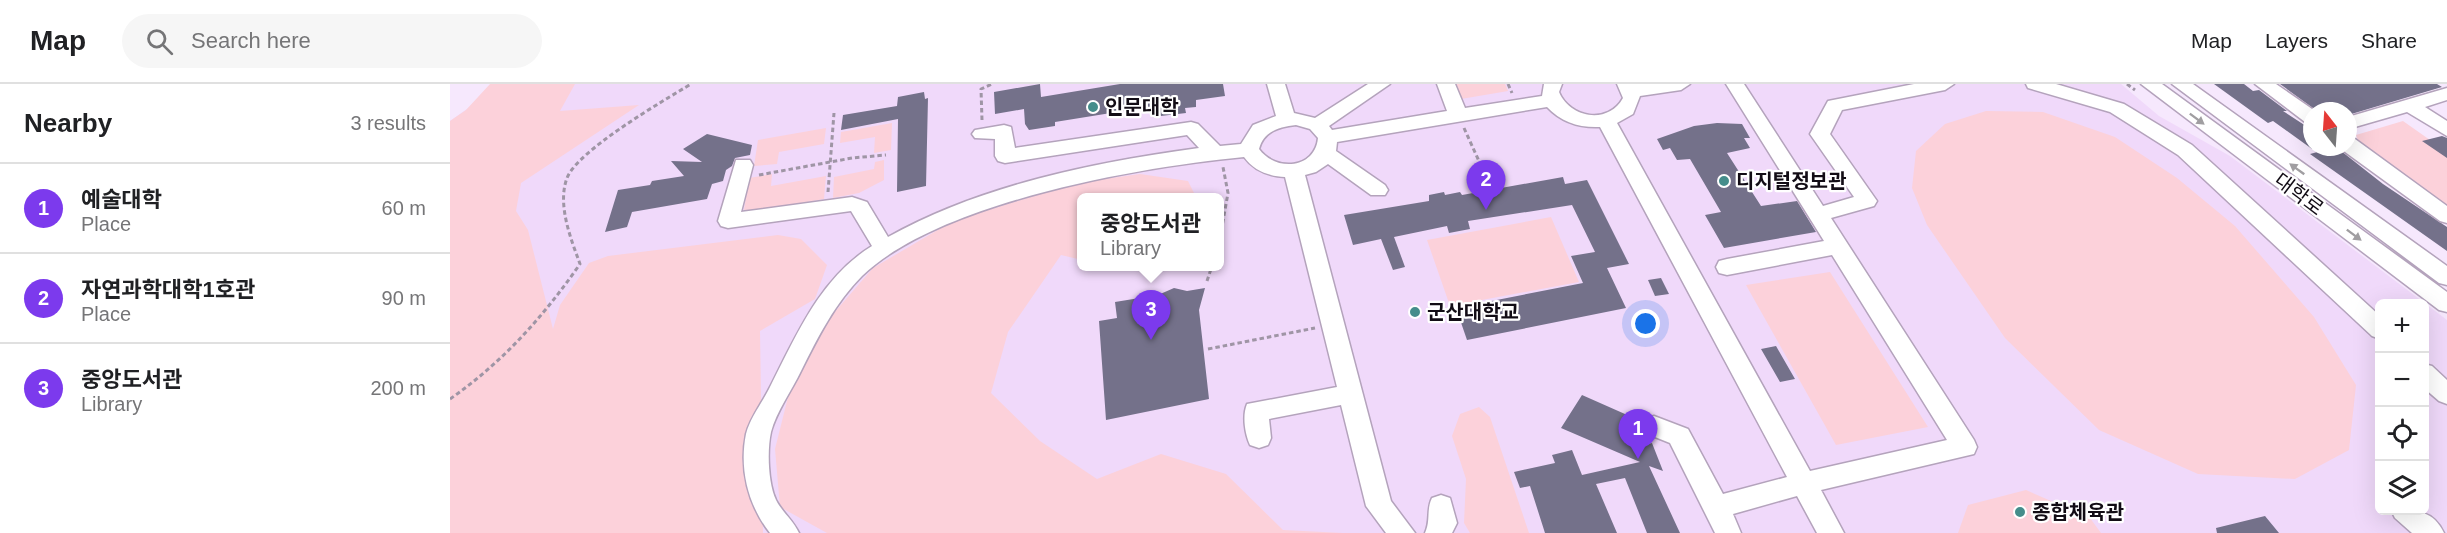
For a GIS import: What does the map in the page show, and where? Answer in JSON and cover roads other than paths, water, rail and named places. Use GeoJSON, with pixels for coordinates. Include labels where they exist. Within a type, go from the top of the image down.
{"type":"FeatureCollection","features":[{"type":"Feature","properties":{"kind":"street"},"geometry":{"type":"LineString","coordinates":[[1276,84],[1286,119]]}},
{"type":"Feature","properties":{"kind":"street"},"geometry":{"type":"LineString","coordinates":[[1378,190],[1324,138],[1297,119],[1274,122],[1255,134],[1249,150],[1252,158],[1271,170],[1294,171],[1310,166],[1324,138],[1381,84]]}},
{"type":"Feature","properties":{"kind":"street"},"geometry":{"type":"LineString","coordinates":[[1446,84],[1458,115]]}},
{"type":"Feature","properties":{"kind":"street"},"geometry":{"type":"LineString","coordinates":[[1324,138],[1458,115],[1552,92],[1557,108],[1573,117],[1592,121],[1606,120],[1616,117],[1630,106],[1628,88],[1681,84]]}},
{"type":"Feature","properties":{"kind":"street"},"geometry":{"type":"LineString","coordinates":[[1717,507],[1804,483],[1965,447],[1735,84]]}},
{"type":"Feature","properties":{"kind":"street"},"geometry":{"type":"LineString","coordinates":[[1819,214],[1867,201],[1820,134],[1835,105],[1945,84]]}},
{"type":"Feature","properties":{"kind":"street"},"geometry":{"type":"LineString","coordinates":[[2035,84],[2117,108],[2185,150],[2259,216],[2375,326]]}},
{"type":"Feature","properties":{"kind":"street","name":"대학로"},"geometry":{"type":"LineString","coordinates":[[2151,84],[2447,304]]}},
{"type":"Feature","properties":{"kind":"street","name":"대학로"},"geometry":{"type":"LineString","coordinates":[[2181,84],[2447,277]]}},
{"type":"Feature","properties":{"kind":"street"},"geometry":{"type":"LineString","coordinates":[[2264,84],[2303,112]]}},
{"type":"Feature","properties":{"kind":"street"},"geometry":{"type":"LineString","coordinates":[[2357,120],[2447,94]]}},
{"type":"Feature","properties":{"kind":"street"},"geometry":{"type":"LineString","coordinates":[[2410,105],[2447,130]]}},
{"type":"Feature","properties":{"kind":"street"},"geometry":{"type":"LineString","coordinates":[[1606,120],[1831,533]]}},
{"type":"Feature","properties":{"kind":"street"},"geometry":{"type":"LineString","coordinates":[[982,134],[1004,131],[1005,156],[1191,128],[1215,153]]}},
{"type":"Feature","properties":{"kind":"street"},"geometry":{"type":"LineString","coordinates":[[786,533],[770,516],[757,486],[759,432],[821,310],[855,270],[884,248],[923,228],[993,200],[1042,185],[1215,153],[1249,150]]}},
{"type":"Feature","properties":{"kind":"street"},"geometry":{"type":"LineString","coordinates":[[2357,151],[2447,216]]}},
{"type":"Feature","properties":{"kind":"street"},"geometry":{"type":"LineString","coordinates":[[1294,171],[1379,506],[1402,533]]}},
{"type":"Feature","properties":{"kind":"street"},"geometry":{"type":"LineString","coordinates":[[741,172],[728,221],[852,204],[860,207],[884,248]]}},
{"type":"Feature","properties":{"kind":"street"},"geometry":{"type":"LineString","coordinates":[[1727,267],[1839,246]]}},
{"type":"Feature","properties":{"kind":"street"},"geometry":{"type":"LineString","coordinates":[[2429,378],[2447,394]]}},
{"type":"Feature","properties":{"kind":"street"},"geometry":{"type":"LineString","coordinates":[[1259,438],[1256,411],[1350,394]]}},
{"type":"Feature","properties":{"kind":"street"},"geometry":{"type":"LineString","coordinates":[[1654,426],[1679,436],[1717,507],[1728,533]]}},
{"type":"Feature","properties":{"kind":"street"},"geometry":{"type":"LineString","coordinates":[[1438,533],[1443,523],[1441,506]]}},
{"type":"Feature","properties":{"kind":"street"},"geometry":{"type":"LineString","coordinates":[[2410,515],[2431,533]]}},
{"type":"Feature","properties":{"kind":"place","name":"인문대학"},"geometry":{"type":"Point","coordinates":[1093,107]}},
{"type":"Feature","properties":{"kind":"place","name":"디지털정보관"},"geometry":{"type":"Point","coordinates":[1724,181]}},
{"type":"Feature","properties":{"kind":"place","name":"자연과학대학1호관"},"geometry":{"type":"Point","coordinates":[1486,210]}},
{"type":"Feature","properties":{"kind":"place","name":"군산대학교"},"geometry":{"type":"Point","coordinates":[1415,312]}},
{"type":"Feature","properties":{"kind":"place","name":"중앙도서관"},"geometry":{"type":"Point","coordinates":[1151,340]}},
{"type":"Feature","properties":{"kind":"place","name":"예술대학"},"geometry":{"type":"Point","coordinates":[1638,459]}},
{"type":"Feature","properties":{"kind":"place","name":"종합체육관"},"geometry":{"type":"Point","coordinates":[2020,512]}}]}
